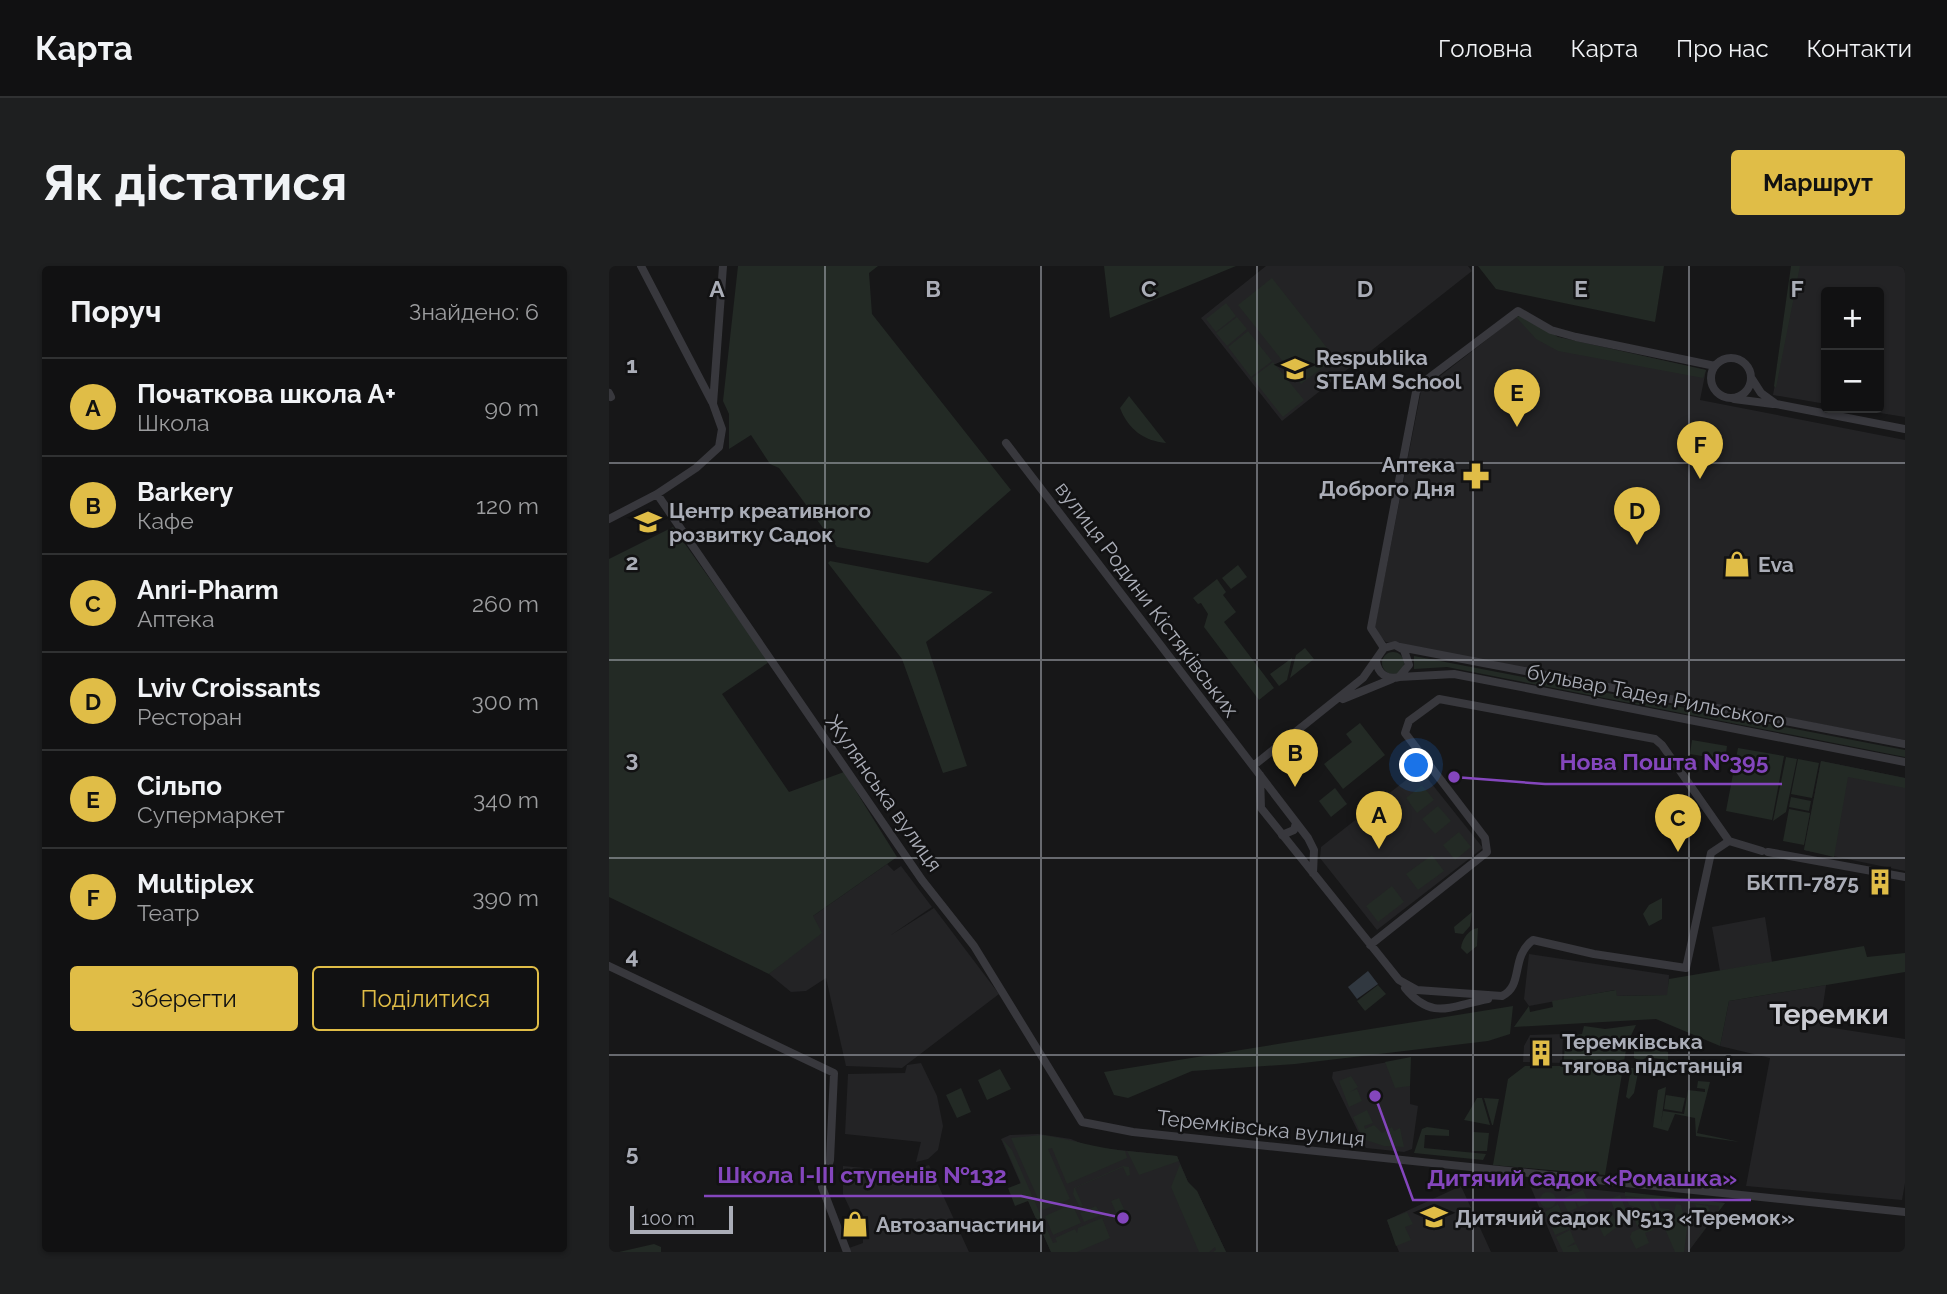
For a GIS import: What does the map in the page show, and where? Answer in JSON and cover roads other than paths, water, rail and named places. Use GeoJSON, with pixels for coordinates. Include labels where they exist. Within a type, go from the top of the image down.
{"type":"FeatureCollection","features":[{"type":"Feature","properties":{"kind":"street"},"geometry":{"type":"LineString","coordinates":[[609,519],[657,494],[696,468],[719,447],[722,429],[713,404],[641,266]]}},
{"type":"Feature","properties":{"kind":"street"},"geometry":{"type":"LineString","coordinates":[[713,404],[723,266]]}},
{"type":"Feature","properties":{"kind":"street"},"geometry":{"type":"LineString","coordinates":[[1384,648],[1371,628],[1416,392],[1421,384],[1518,311],[1551,330],[1576,337],[1715,366]]}},
{"type":"Feature","properties":{"kind":"street"},"geometry":{"type":"LineString","coordinates":[[1776,404],[1761,393],[1748,366],[1738,359],[1726,359],[1715,366],[1712,374],[1713,387],[1723,396],[1905,429]]}},
{"type":"Feature","properties":{"kind":"street"},"geometry":{"type":"LineString","coordinates":[[1732,398],[1743,395],[1752,379]]}},
{"type":"Feature","properties":{"kind":"street","name":"вулиця Родини Кістяківських"},"geometry":{"type":"LineString","coordinates":[[1006,443],[1313,846]]}},
{"type":"Feature","properties":{"kind":"street","name":"Жулянська вулиця"},"geometry":{"type":"LineString","coordinates":[[657,494],[922,880],[974,946],[1011,1003],[1076,1115]]}},
{"type":"Feature","properties":{"kind":"street"},"geometry":{"type":"LineString","coordinates":[[1400,647],[1408,654],[1407,670],[1396,678],[1383,675],[1376,661],[1384,648],[1400,647]]}},
{"type":"Feature","properties":{"kind":"street","name":"бульвар Тадея Рильського"},"geometry":{"type":"LineString","coordinates":[[1400,647],[1905,744]]}},
{"type":"Feature","properties":{"kind":"street","name":"бульвар Тадея Рильського"},"geometry":{"type":"LineString","coordinates":[[1253,766],[1337,701],[1363,678],[1376,661]]}},
{"type":"Feature","properties":{"kind":"street","name":"бульвар Тадея Рильського"},"geometry":{"type":"LineString","coordinates":[[1337,701],[1396,678],[1454,674],[1905,762]]}},
{"type":"Feature","properties":{"kind":"street"},"geometry":{"type":"LineString","coordinates":[[1370,945],[1487,852],[1485,838],[1405,733],[1406,726],[1441,699],[1652,738],[1662,745],[1729,841],[1765,851],[1905,877]]}},
{"type":"Feature","properties":{"kind":"street"},"geometry":{"type":"LineString","coordinates":[[1260,775],[1259,802],[1282,835],[1399,980],[1426,1008],[1508,993],[1514,985],[1521,950],[1533,940],[1594,954],[1686,968],[1711,853],[1729,841]]}},
{"type":"Feature","properties":{"kind":"street"},"geometry":{"type":"LineString","coordinates":[[1259,802],[1263,794],[1273,793]]}},
{"type":"Feature","properties":{"kind":"street"},"geometry":{"type":"LineString","coordinates":[[1282,835],[1294,830],[1296,822]]}},
{"type":"Feature","properties":{"kind":"street"},"geometry":{"type":"LineString","coordinates":[[1299,856],[1301,844],[1313,846],[1313,873]]}},
{"type":"Feature","properties":{"kind":"street"},"geometry":{"type":"LineString","coordinates":[[609,966],[834,1073],[830,1160],[823,1187],[847,1252]]}},
{"type":"Feature","properties":{"kind":"street"},"geometry":{"type":"LineString","coordinates":[[1399,980],[1417,990],[1497,997]]}},
{"type":"Feature","properties":{"kind":"street","name":"Теремківська вулиця"},"geometry":{"type":"LineString","coordinates":[[1076,1115],[1082,1122],[1133,1132],[1905,1212]]}},
{"type":"Feature","properties":{"kind":"place","name":"Respublika STEAM School"},"geometry":{"type":"Point","coordinates":[1295,369]}},
{"type":"Feature","properties":{"kind":"place","name":"Сільпо"},"geometry":{"type":"Point","coordinates":[1517,427]}},
{"type":"Feature","properties":{"kind":"place","name":"Аптека Доброго Дня"},"geometry":{"type":"Point","coordinates":[1476,476]}},
{"type":"Feature","properties":{"kind":"place","name":"Multiplex"},"geometry":{"type":"Point","coordinates":[1700,479]}},
{"type":"Feature","properties":{"kind":"place","name":"Центр креативного розвитку Садок"},"geometry":{"type":"Point","coordinates":[648,522]}},
{"type":"Feature","properties":{"kind":"place","name":"Lviv Croissants"},"geometry":{"type":"Point","coordinates":[1637,545]}},
{"type":"Feature","properties":{"kind":"place","name":"Eva"},"geometry":{"type":"Point","coordinates":[1737,564]}},
{"type":"Feature","properties":{"kind":"place","name":"Нова Пошта №395"},"geometry":{"type":"Point","coordinates":[1454,777]}},
{"type":"Feature","properties":{"kind":"place","name":"Barkery"},"geometry":{"type":"Point","coordinates":[1295,787]}},
{"type":"Feature","properties":{"kind":"place","name":"Початкова школа А+"},"geometry":{"type":"Point","coordinates":[1379,849]}},
{"type":"Feature","properties":{"kind":"place","name":"Anri-Pharm"},"geometry":{"type":"Point","coordinates":[1678,852]}},
{"type":"Feature","properties":{"kind":"place","name":"БКТП-7875"},"geometry":{"type":"Point","coordinates":[1880,882]}},
{"type":"Feature","properties":{"kind":"place","name":"Теремківська тягова підстанція"},"geometry":{"type":"Point","coordinates":[1541,1053]}},
{"type":"Feature","properties":{"kind":"place","name":"Дитячий садок «Ромашка»"},"geometry":{"type":"Point","coordinates":[1375,1096]}},
{"type":"Feature","properties":{"kind":"place","name":"Дитячий садок №513 «Теремок»"},"geometry":{"type":"Point","coordinates":[1434,1217]}},
{"type":"Feature","properties":{"kind":"place","name":"Школа І-ІІІ ступенів №132"},"geometry":{"type":"Point","coordinates":[1123,1218]}},
{"type":"Feature","properties":{"kind":"place","name":"Автозапчастини"},"geometry":{"type":"Point","coordinates":[855,1224]}},
{"type":"Feature","properties":{"kind":"district","name":"Теремки"},"geometry":{"type":"Point","coordinates":[1829,1014]}}]}
